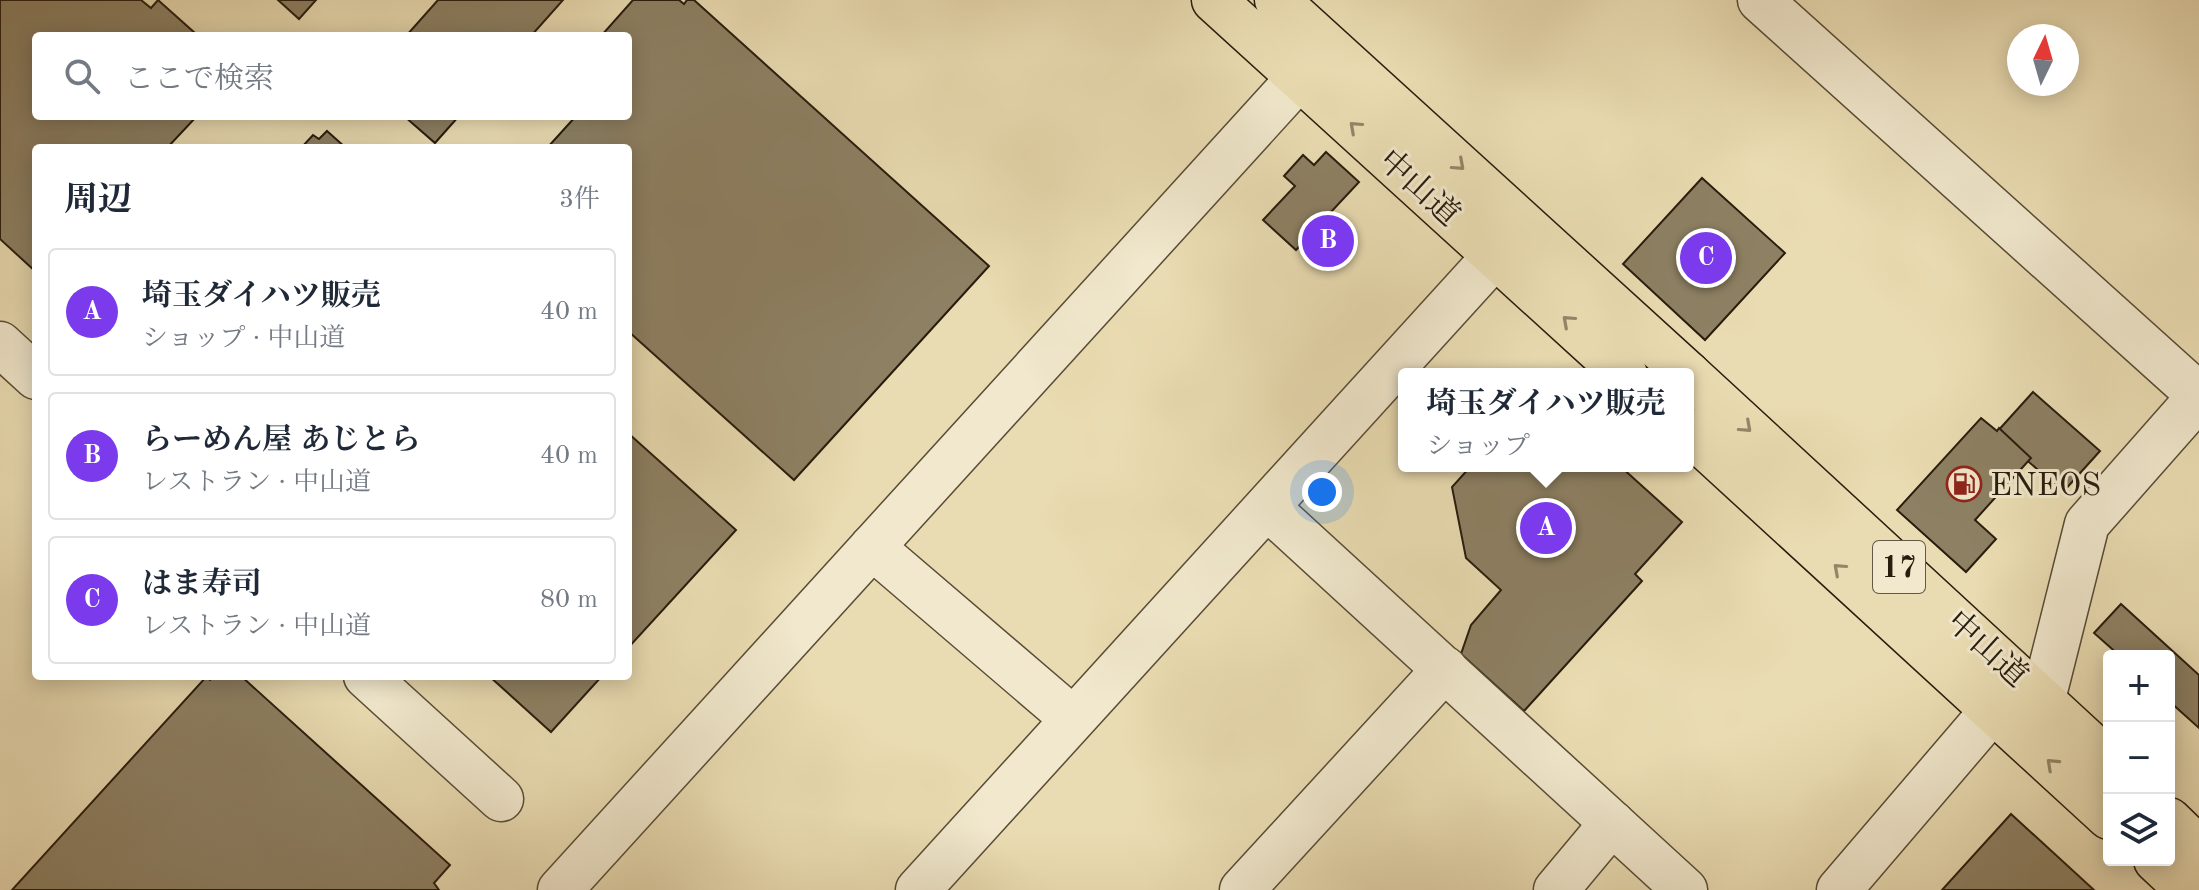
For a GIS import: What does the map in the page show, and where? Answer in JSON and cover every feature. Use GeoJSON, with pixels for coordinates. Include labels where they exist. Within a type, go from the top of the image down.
{"type":"FeatureCollection","features":[{"type":"Feature","properties":{"kind":"highway","name":"中山道"},"geometry":{"type":"LineString","coordinates":[[1214,0],[1618,368]]}},
{"type":"Feature","properties":{"kind":"highway","name":"中山道"},"geometry":{"type":"LineString","coordinates":[[1277,0],[1681,368]]}},
{"type":"Feature","properties":{"kind":"highway","name":"中山道"},"geometry":{"type":"LineString","coordinates":[[1694,379],[2103,756]]}},
{"type":"Feature","properties":{"kind":"highway","name":"中山道"},"geometry":{"type":"LineString","coordinates":[[1694,436],[2103,811]]}},
{"type":"Feature","properties":{"kind":"highway"},"geometry":{"type":"LineString","coordinates":[[2175,826],[2199,849]]}},
{"type":"Feature","properties":{"kind":"highway"},"geometry":{"type":"LineString","coordinates":[[2162,866],[2188,890]]}},
{"type":"Feature","properties":{"kind":"street"},"geometry":{"type":"LineString","coordinates":[[1760,0],[2199,396],[2087,524],[2043,699],[1993,710],[1839,890]]}},
{"type":"Feature","properties":{"kind":"street"},"geometry":{"type":"LineString","coordinates":[[560,890],[1300,77]]}},
{"type":"Feature","properties":{"kind":"street"},"geometry":{"type":"LineString","coordinates":[[918,890],[1495,256]]}},
{"type":"Feature","properties":{"kind":"street"},"geometry":{"type":"LineString","coordinates":[[0,344],[32,373]]}},
{"type":"Feature","properties":{"kind":"street"},"geometry":{"type":"LineString","coordinates":[[1267,507],[1685,890]]}},
{"type":"Feature","properties":{"kind":"street"},"geometry":{"type":"LineString","coordinates":[[872,547],[1073,719]]}},
{"type":"Feature","properties":{"kind":"street"},"geometry":{"type":"LineString","coordinates":[[1242,890],[1445,669]]}},
{"type":"Feature","properties":{"kind":"street"},"geometry":{"type":"LineString","coordinates":[[370,680],[501,799]]}},
{"type":"Feature","properties":{"kind":"street"},"geometry":{"type":"LineString","coordinates":[[1556,890],[1612,823]]}},
{"type":"Feature","properties":{"kind":"building"},"geometry":{"type":"Polygon","coordinates":[[[0,0],[141,0],[151,8],[158,0],[194,32],[32,32],[32,120],[193,120],[171,144],[32,144],[32,268],[0,239],[0,0]]]}},
{"type":"Feature","properties":{"kind":"building"},"geometry":{"type":"Polygon","coordinates":[[[278,0],[316,0],[299,19],[278,0]]]}},
{"type":"Feature","properties":{"kind":"building"},"geometry":{"type":"Polygon","coordinates":[[[438,0],[563,0],[535,32],[410,32],[438,0]]]}},
{"type":"Feature","properties":{"kind":"building"},"geometry":{"type":"Polygon","coordinates":[[[633,0],[679,0],[684,4],[687,0],[694,0],[989,266],[794,480],[632,335],[632,144],[551,144],[572,120],[632,120],[632,32],[605,32],[633,0]]]}},
{"type":"Feature","properties":{"kind":"building"},"geometry":{"type":"Polygon","coordinates":[[[409,120],[455,120],[435,143],[409,120]]]}},
{"type":"Feature","properties":{"kind":"building"},"geometry":{"type":"Polygon","coordinates":[[[327,131],[342,144],[305,144],[313,135],[319,139],[327,131]]]}},
{"type":"Feature","properties":{"kind":"building"},"geometry":{"type":"Polygon","coordinates":[[[1326,152],[1359,182],[1330,213],[1338,221],[1325,236],[1317,228],[1296,250],[1263,220],[1295,186],[1284,176],[1303,155],[1314,165],[1326,152]]]}},
{"type":"Feature","properties":{"kind":"building"},"geometry":{"type":"Polygon","coordinates":[[[1702,178],[1785,253],[1705,340],[1623,264],[1702,178]]]}},
{"type":"Feature","properties":{"kind":"building"},"geometry":{"type":"Polygon","coordinates":[[[2033,392],[2100,451],[2063,492],[1996,433],[2033,392]]]}},
{"type":"Feature","properties":{"kind":"building"},"geometry":{"type":"Polygon","coordinates":[[[1981,418],[1997,431],[1999,428],[2031,458],[1975,520],[1996,539],[1966,572],[1897,510],[1981,418]]]}},
{"type":"Feature","properties":{"kind":"building"},"geometry":{"type":"Polygon","coordinates":[[[632,437],[736,530],[632,644],[632,437]]]}},
{"type":"Feature","properties":{"kind":"building"},"geometry":{"type":"Polygon","coordinates":[[[1466,472],[1627,472],[1682,522],[1635,574],[1642,581],[1524,711],[1461,654],[1471,625],[1501,590],[1466,558],[1452,487],[1466,472]]]}},
{"type":"Feature","properties":{"kind":"building"},"geometry":{"type":"Polygon","coordinates":[[[2121,604],[2172,650],[2113,650],[2094,633],[2121,604]]]}},
{"type":"Feature","properties":{"kind":"building"},"geometry":{"type":"Polygon","coordinates":[[[2175,653],[2199,675],[2199,728],[2175,706],[2175,653]]]}},
{"type":"Feature","properties":{"kind":"building"},"geometry":{"type":"Polygon","coordinates":[[[203,680],[245,680],[450,865],[434,883],[439,890],[12,890],[203,680]]]}},
{"type":"Feature","properties":{"kind":"building"},"geometry":{"type":"Polygon","coordinates":[[[493,680],[598,680],[551,732],[493,680]]]}},
{"type":"Feature","properties":{"kind":"building"},"geometry":{"type":"Polygon","coordinates":[[[2011,814],[2094,890],[1942,890],[2011,814]]]}},
{"type":"Feature","properties":{"kind":"place","name":"らーめん屋 あじとら"},"geometry":{"type":"Point","coordinates":[1328,241]}},
{"type":"Feature","properties":{"kind":"place","name":"はま寿司"},"geometry":{"type":"Point","coordinates":[1706,258]}},
{"type":"Feature","properties":{"kind":"place","name":"ENEOS"},"geometry":{"type":"Point","coordinates":[1964,484]}},
{"type":"Feature","properties":{"kind":"place","name":"埼玉ダイハツ販売"},"geometry":{"type":"Point","coordinates":[1546,528]}}]}
